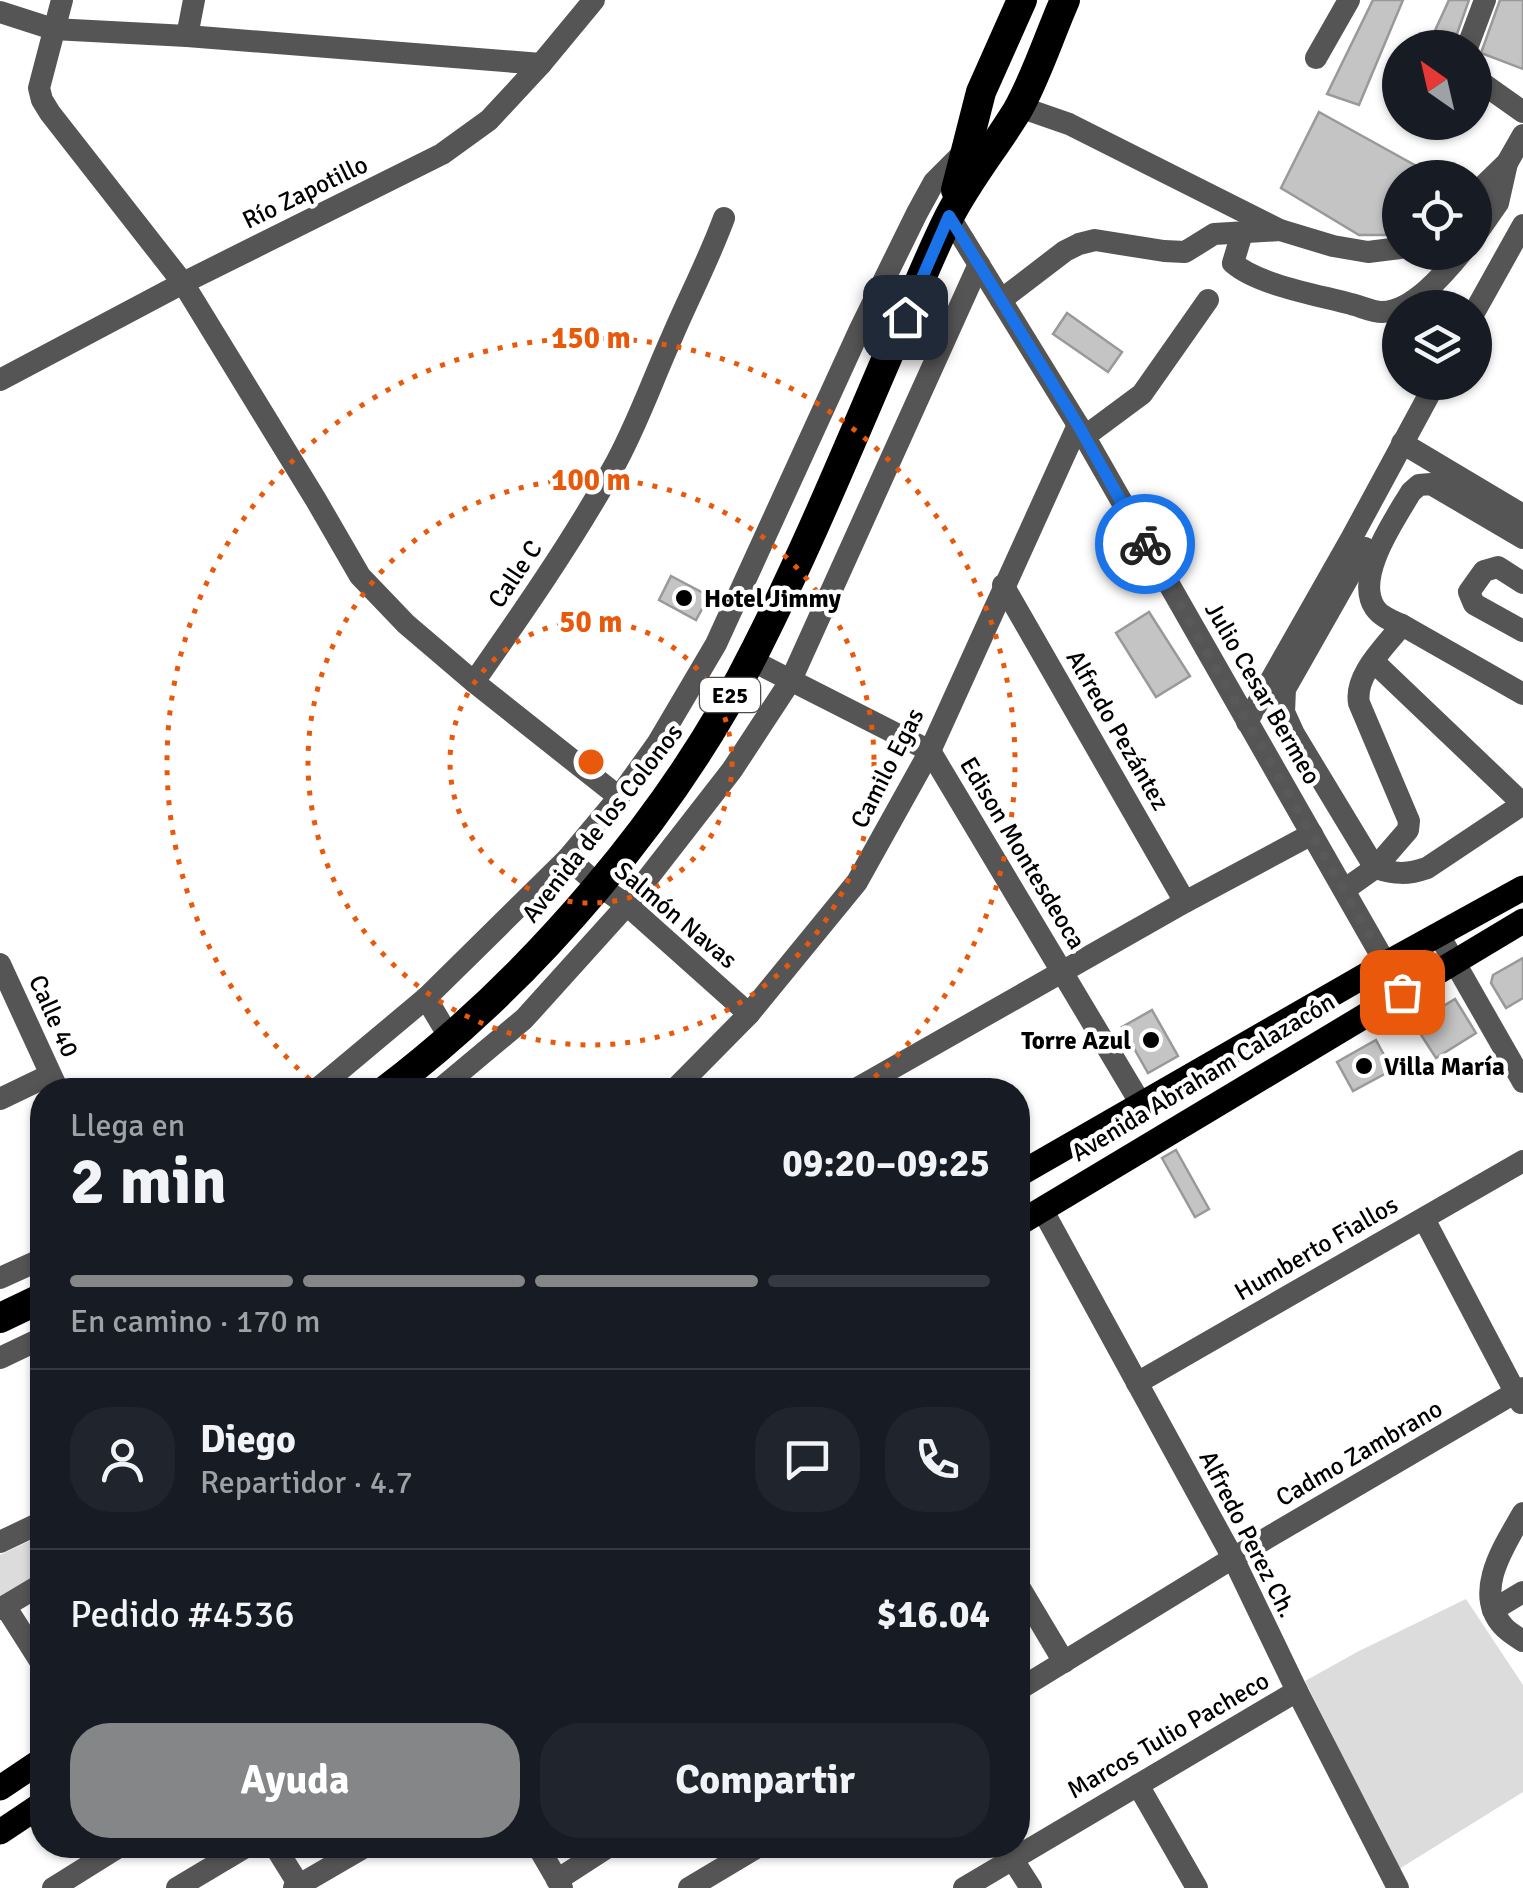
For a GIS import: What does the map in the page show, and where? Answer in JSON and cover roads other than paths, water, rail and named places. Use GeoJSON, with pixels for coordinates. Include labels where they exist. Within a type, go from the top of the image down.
{"type":"FeatureCollection","features":[{"type":"Feature","properties":{"kind":"highway","name":"Avenida de los Colonos"},"geometry":{"type":"LineString","coordinates":[[401,1078],[502,991],[548,944],[656,811],[708,735],[751,660],[801,556],[949,216],[981,92],[1022,0]]}},
{"type":"Feature","properties":{"kind":"highway","name":"Avenida de los Colonos"},"geometry":{"type":"LineString","coordinates":[[949,216],[1020,107],[1064,0]]}},
{"type":"Feature","properties":{"kind":"highway"},"geometry":{"type":"LineString","coordinates":[[0,1318],[30,1304]]}},
{"type":"Feature","properties":{"kind":"main road","name":"Avenida Abraham Calazacón"},"geometry":{"type":"LineString","coordinates":[[1030,1167],[1523,888]]}},
{"type":"Feature","properties":{"kind":"main road","name":"Avenida Abraham Calazacón"},"geometry":{"type":"LineString","coordinates":[[1030,1216],[1523,922]]}},
{"type":"Feature","properties":{"kind":"main road"},"geometry":{"type":"LineString","coordinates":[[0,1788],[30,1768]]}},
{"type":"Feature","properties":{"kind":"main road"},"geometry":{"type":"LineString","coordinates":[[0,1832],[30,1812]]}},
{"type":"Feature","properties":{"kind":"street"},"geometry":{"type":"LineString","coordinates":[[62,0],[40,88],[42,100],[183,283],[360,576],[406,624],[619,797]]}},
{"type":"Feature","properties":{"kind":"street"},"geometry":{"type":"LineString","coordinates":[[187,36],[194,0]]}},
{"type":"Feature","properties":{"kind":"street","name":"Río Zapotillo"},"geometry":{"type":"LineString","coordinates":[[0,380],[183,283],[442,154],[489,120],[594,0]]}},
{"type":"Feature","properties":{"kind":"street"},"geometry":{"type":"LineString","coordinates":[[1316,58],[1349,0]]}},
{"type":"Feature","properties":{"kind":"street"},"geometry":{"type":"LineString","coordinates":[[1474,30],[1485,0]]}},
{"type":"Feature","properties":{"kind":"street"},"geometry":{"type":"LineString","coordinates":[[0,12],[53,29],[541,64]]}},
{"type":"Feature","properties":{"kind":"street"},"geometry":{"type":"LineString","coordinates":[[1492,90],[1523,112]]}},
{"type":"Feature","properties":{"kind":"street"},"geometry":{"type":"LineString","coordinates":[[1020,107],[1069,124],[1280,230],[1333,246],[1382,250]]}},
{"type":"Feature","properties":{"kind":"street"},"geometry":{"type":"LineString","coordinates":[[1492,177],[1523,136]]}},
{"type":"Feature","properties":{"kind":"street"},"geometry":{"type":"LineString","coordinates":[[330,1078],[426,998],[568,858],[657,744],[716,644],[917,213],[934,182],[966,150]]}},
{"type":"Feature","properties":{"kind":"street"},"geometry":{"type":"LineString","coordinates":[[1492,211],[1498,202],[1507,162]]}},
{"type":"Feature","properties":{"kind":"street","name":"Julio Cesar Bermeo"},"geometry":{"type":"LineString","coordinates":[[949,216],[1081,431],[1402,992]]}},
{"type":"Feature","properties":{"kind":"street","name":"Calle C"},"geometry":{"type":"LineString","coordinates":[[474,682],[547,578],[614,467],[708,263],[724,218]]}},
{"type":"Feature","properties":{"kind":"street"},"geometry":{"type":"LineString","coordinates":[[1487,290],[1523,225]]}},
{"type":"Feature","properties":{"kind":"street"},"geometry":{"type":"LineString","coordinates":[[1001,300],[1079,244],[1095,240],[1185,252],[1214,234],[1280,230]]}},
{"type":"Feature","properties":{"kind":"street"},"geometry":{"type":"LineString","coordinates":[[1242,234],[1233,262],[1240,269],[1280,285],[1382,312],[1408,303],[1434,285],[1447,270]]}},
{"type":"Feature","properties":{"kind":"street"},"geometry":{"type":"LineString","coordinates":[[453,1078],[524,1019],[627,905],[732,770],[791,680],[979,264]]}},
{"type":"Feature","properties":{"kind":"street"},"geometry":{"type":"LineString","coordinates":[[1081,431],[1142,394],[1208,300]]}},
{"type":"Feature","properties":{"kind":"street"},"geometry":{"type":"LineString","coordinates":[[1374,662],[1523,804],[1427,868],[1412,873],[1374,868],[1284,712],[1285,689],[1364,547],[1402,443],[1426,400]]}},
{"type":"Feature","properties":{"kind":"street","name":"Camilo Egas"},"geometry":{"type":"LineString","coordinates":[[686,1078],[749,1014],[858,882],[930,750],[1004,585],[1081,431]]}},
{"type":"Feature","properties":{"kind":"street"},"geometry":{"type":"LineString","coordinates":[[1402,443],[1523,516]]}},
{"type":"Feature","properties":{"kind":"street"},"geometry":{"type":"LineString","coordinates":[[1248,722],[1364,547],[1419,485],[1430,484],[1523,538]]}},
{"type":"Feature","properties":{"kind":"street"},"geometry":{"type":"LineString","coordinates":[[1364,547],[1369,595],[1376,611],[1523,694]]}},
{"type":"Feature","properties":{"kind":"street"},"geometry":{"type":"LineString","coordinates":[[1523,583],[1498,567],[1484,570],[1469,592],[1474,604],[1523,630]]}},
{"type":"Feature","properties":{"kind":"street","name":"Alfredo Pezántez"},"geometry":{"type":"LineString","coordinates":[[1004,585],[1185,902]]}},
{"type":"Feature","properties":{"kind":"street"},"geometry":{"type":"LineString","coordinates":[[1344,890],[1374,868],[1408,830],[1409,822],[1359,704],[1359,686],[1402,625]]}},
{"type":"Feature","properties":{"kind":"street","name":"Edison Montesdeoca"},"geometry":{"type":"LineString","coordinates":[[751,660],[930,750],[1141,1104]]}},
{"type":"Feature","properties":{"kind":"street"},"geometry":{"type":"LineString","coordinates":[[875,1078],[1312,834]]}},
{"type":"Feature","properties":{"kind":"street","name":"Salmón Navas"},"geometry":{"type":"LineString","coordinates":[[568,858],[749,1014]]}},
{"type":"Feature","properties":{"kind":"street"},"geometry":{"type":"LineString","coordinates":[[1439,935],[1523,1082]]}},
{"type":"Feature","properties":{"kind":"street","name":"Calle 40"},"geometry":{"type":"LineString","coordinates":[[0,964],[52,1078]]}},
{"type":"Feature","properties":{"kind":"street"},"geometry":{"type":"LineString","coordinates":[[426,998],[450,1038]]}},
{"type":"Feature","properties":{"kind":"street"},"geometry":{"type":"LineString","coordinates":[[0,1099],[30,1090]]}},
{"type":"Feature","properties":{"kind":"street","name":"Humberto Fiallos"},"geometry":{"type":"LineString","coordinates":[[1137,1383],[1523,1162]]}},
{"type":"Feature","properties":{"kind":"street","name":"Alfredo Perez Ch."},"geometry":{"type":"LineString","coordinates":[[1042,1209],[1233,1558],[1398,1888]]}},
{"type":"Feature","properties":{"kind":"street"},"geometry":{"type":"LineString","coordinates":[[1424,1219],[1521,1395]]}},
{"type":"Feature","properties":{"kind":"street"},"geometry":{"type":"LineString","coordinates":[[0,1278],[30,1264]]}},
{"type":"Feature","properties":{"kind":"street"},"geometry":{"type":"LineString","coordinates":[[0,1358],[30,1344]]}},
{"type":"Feature","properties":{"kind":"street","name":"Cadmo Zambrano"},"geometry":{"type":"LineString","coordinates":[[1030,1683],[1233,1558],[1521,1395]]}},
{"type":"Feature","properties":{"kind":"street"},"geometry":{"type":"LineString","coordinates":[[1523,1513],[1498,1559],[1492,1598],[1503,1626],[1523,1641]]}},
{"type":"Feature","properties":{"kind":"street"},"geometry":{"type":"LineString","coordinates":[[0,1542],[30,1528]]}},
{"type":"Feature","properties":{"kind":"street"},"geometry":{"type":"LineString","coordinates":[[30,1591],[2,1608],[30,1647]]}},
{"type":"Feature","properties":{"kind":"street"},"geometry":{"type":"LineString","coordinates":[[1492,1598],[1523,1592]]}},
{"type":"Feature","properties":{"kind":"street"},"geometry":{"type":"LineString","coordinates":[[1030,1609],[1064,1662]]}},
{"type":"Feature","properties":{"kind":"street","name":"Marcos Tulio Pacheco"},"geometry":{"type":"LineString","coordinates":[[1030,1841],[1138,1785],[1297,1691]]}},
{"type":"Feature","properties":{"kind":"street"},"geometry":{"type":"LineString","coordinates":[[1138,1785],[1198,1888]]}},
{"type":"Feature","properties":{"kind":"street"},"geometry":{"type":"LineString","coordinates":[[52,1888],[101,1858]]}},
{"type":"Feature","properties":{"kind":"street"},"geometry":{"type":"LineString","coordinates":[[176,1888],[227,1858]]}},
{"type":"Feature","properties":{"kind":"street"},"geometry":{"type":"LineString","coordinates":[[281,1858],[296,1887],[346,1858]]}},
{"type":"Feature","properties":{"kind":"street"},"geometry":{"type":"LineString","coordinates":[[545,1858],[560,1884],[594,1858]]}},
{"type":"Feature","properties":{"kind":"street"},"geometry":{"type":"LineString","coordinates":[[689,1888],[721,1858]]}},
{"type":"Feature","properties":{"kind":"street","name":"Marcos Tulio Pacheco"},"geometry":{"type":"LineString","coordinates":[[964,1888],[1001,1858]]}},
{"type":"Feature","properties":{"kind":"street"},"geometry":{"type":"LineString","coordinates":[[1012,1858],[1031,1888]]}},
{"type":"Feature","properties":{"kind":"place","name":"Hotel Jimmy"},"geometry":{"type":"Point","coordinates":[684,598]}},
{"type":"Feature","properties":{"kind":"place","name":"Torre Azul"},"geometry":{"type":"Point","coordinates":[1151,1040]}},
{"type":"Feature","properties":{"kind":"place","name":"Villa María"},"geometry":{"type":"Point","coordinates":[1364,1066]}}]}
